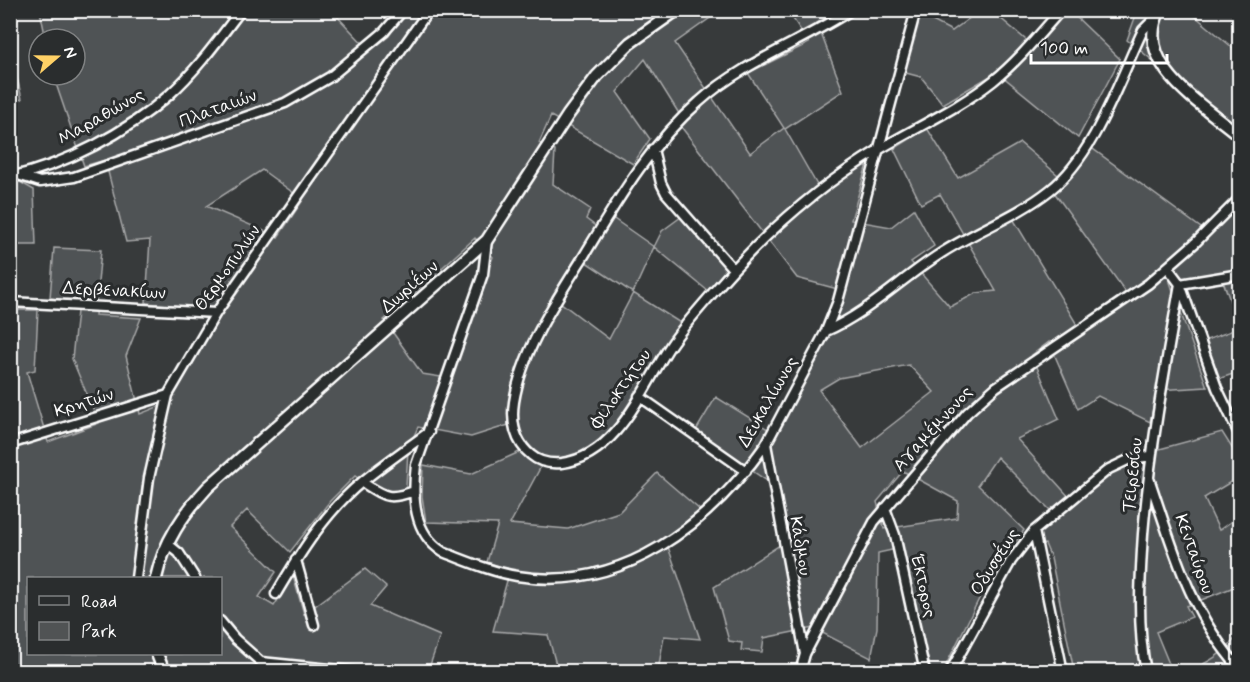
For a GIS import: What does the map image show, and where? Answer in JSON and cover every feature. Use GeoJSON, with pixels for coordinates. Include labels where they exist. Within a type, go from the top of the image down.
{"type":"FeatureCollection","features":[{"type":"Feature","properties":{"kind":"street","name":"Μαραθώνος"},"geometry":{"type":"LineString","coordinates":[[14,176],[85,148],[149,111],[182,82],[241,10]]}},
{"type":"Feature","properties":{"kind":"street","name":"Πλαταιών"},"geometry":{"type":"LineString","coordinates":[[14,176],[40,182],[74,177],[285,103],[330,76],[384,32],[403,10]]}},
{"type":"Feature","properties":{"kind":"street","name":"Θερμοπυλών"},"geometry":{"type":"LineString","coordinates":[[136,577],[149,478],[168,395],[216,313],[429,10]]}},
{"type":"Feature","properties":{"kind":"street","name":"Δωριέων"},"geometry":{"type":"LineString","coordinates":[[157,577],[168,544],[188,510],[217,478],[487,240],[568,116],[597,76],[630,43],[677,10]]}},
{"type":"Feature","properties":{"kind":"street","name":"Φιλοκτήτου"},"geometry":{"type":"LineString","coordinates":[[851,10],[723,83],[697,103],[653,149],[630,180],[542,328],[517,390],[514,403],[515,431],[522,445],[539,461],[559,463],[574,460],[606,442],[683,328],[765,235],[801,204],[877,151],[988,85],[1011,65],[1061,10]]}},
{"type":"Feature","properties":{"kind":"street","name":"Δευκαλίωνος"},"geometry":{"type":"LineString","coordinates":[[487,240],[483,274],[416,465],[414,491],[416,513],[422,529],[433,545],[443,552],[507,574],[539,578],[561,578],[620,566],[668,544],[702,518],[746,471],[766,444],[826,331],[845,277],[916,10]]}},
{"type":"Feature","properties":{"kind":"street"},"geometry":{"type":"LineString","coordinates":[[1159,13],[1155,43],[1166,72],[1239,136]]}},
{"type":"Feature","properties":{"kind":"street"},"geometry":{"type":"LineString","coordinates":[[826,331],[847,320],[940,254],[1020,210],[1052,189],[1075,164],[1087,146],[1143,30],[1159,13]]}},
{"type":"Feature","properties":{"kind":"street"},"geometry":{"type":"LineString","coordinates":[[653,149],[661,183],[666,193],[733,269]]}},
{"type":"Feature","properties":{"kind":"street","name":"Αγαμέμνονος"},"geometry":{"type":"LineString","coordinates":[[800,672],[805,654],[867,534],[885,508],[959,420],[990,391],[1121,305],[1168,268],[1239,198]]}},
{"type":"Feature","properties":{"kind":"street"},"geometry":{"type":"LineString","coordinates":[[1168,268],[1180,284],[1217,388],[1239,436]]}},
{"type":"Feature","properties":{"kind":"street"},"geometry":{"type":"LineString","coordinates":[[1180,284],[1239,274]]}},
{"type":"Feature","properties":{"kind":"street","name":"Τειρεσίου"},"geometry":{"type":"LineString","coordinates":[[1146,672],[1141,635],[1140,583],[1148,475],[1180,284]]}},
{"type":"Feature","properties":{"kind":"street","name":"Δερβενακίων"},"geometry":{"type":"LineString","coordinates":[[10,302],[216,313]]}},
{"type":"Feature","properties":{"kind":"street","name":"Κρητών"},"geometry":{"type":"LineString","coordinates":[[10,444],[168,395]]}},
{"type":"Feature","properties":{"kind":"street"},"geometry":{"type":"LineString","coordinates":[[639,396],[746,471]]}},
{"type":"Feature","properties":{"kind":"street"},"geometry":{"type":"LineString","coordinates":[[276,594],[324,521],[362,482],[429,431]]}},
{"type":"Feature","properties":{"kind":"street","name":"Κάδμου"},"geometry":{"type":"LineString","coordinates":[[766,444],[805,654]]}},
{"type":"Feature","properties":{"kind":"street","name":"Οδυσσέως"},"geometry":{"type":"LineString","coordinates":[[950,672],[1007,568],[1034,531],[1109,469],[1128,460],[1150,456]]}},
{"type":"Feature","properties":{"kind":"street","name":"Κενταύρου"},"geometry":{"type":"LineString","coordinates":[[1148,475],[1189,594],[1206,625],[1239,669]]}},
{"type":"Feature","properties":{"kind":"street"},"geometry":{"type":"LineString","coordinates":[[362,482],[384,497],[400,497],[414,491]]}},
{"type":"Feature","properties":{"kind":"street","name":"Έκτορος"},"geometry":{"type":"LineString","coordinates":[[885,508],[895,535],[925,672]]}},
{"type":"Feature","properties":{"kind":"street"},"geometry":{"type":"LineString","coordinates":[[1034,531],[1063,672]]}},
{"type":"Feature","properties":{"kind":"street"},"geometry":{"type":"LineString","coordinates":[[168,544],[179,553],[194,577]]}},
{"type":"Feature","properties":{"kind":"street"},"geometry":{"type":"LineString","coordinates":[[297,560],[314,625]]}},
{"type":"Feature","properties":{"kind":"street"},"geometry":{"type":"LineString","coordinates":[[222,623],[235,639],[272,672]]}},
{"type":"Feature","properties":{"kind":"street"},"geometry":{"type":"LineString","coordinates":[[157,655],[164,672]]}},
{"type":"Feature","properties":{"kind":"street"},"geometry":{"type":"LineString","coordinates":[[261,662],[360,672]]}},
{"type":"Feature","properties":{"kind":"green space"},"geometry":{"type":"Polygon","coordinates":[[[40,11],[332,11],[370,51],[389,36],[400,19],[391,11],[720,11],[675,43],[750,153],[784,128],[748,73],[809,43],[788,11],[836,11],[817,23],[843,91],[785,129],[821,192],[868,161],[851,220],[891,227],[914,209],[934,246],[911,262],[950,307],[976,293],[996,291],[940,194],[921,204],[894,149],[927,128],[958,178],[1020,143],[1064,180],[1081,165],[1090,147],[1208,233],[1239,200],[1239,325],[1220,273],[1170,282],[1207,387],[1157,390],[1150,422],[1098,396],[1078,409],[1049,342],[1032,355],[1059,419],[1017,439],[1071,499],[1116,469],[1156,450],[1222,432],[1239,459],[1239,477],[1204,498],[1219,530],[1239,516],[1239,560],[1234,564],[1239,585],[1186,606],[1192,617],[1156,632],[1172,671],[1074,671],[1051,558],[1045,544],[1039,545],[1036,529],[1053,513],[997,457],[978,485],[1024,530],[987,583],[943,671],[929,671],[901,548],[878,553],[877,628],[871,658],[813,628],[764,638],[762,652],[741,650],[742,643],[729,641],[714,587],[788,540],[776,487],[695,432],[716,397],[774,433],[845,291],[797,278],[679,124],[683,120],[645,59],[617,92],[650,139],[633,164],[551,116],[539,143],[555,151],[553,184],[590,209],[586,219],[601,230],[611,217],[654,247],[633,293],[682,324],[642,389],[611,431],[592,447],[570,457],[545,459],[510,524],[568,529],[619,512],[657,473],[700,510],[667,544],[700,639],[664,636],[658,671],[558,672],[548,635],[493,631],[510,570],[487,562],[498,524],[426,522],[422,496],[423,465],[471,474],[526,449],[515,423],[471,437],[418,427],[408,449],[406,487],[395,496],[374,489],[355,476],[330,501],[290,552],[247,510],[230,527],[276,572],[259,597],[274,606],[293,576],[304,614],[365,569],[386,587],[370,606],[440,636],[428,671],[11,672],[11,310],[38,310],[35,370],[27,372],[48,442],[99,423],[72,359],[78,302],[50,298],[54,248],[101,250],[95,315],[141,318],[126,356],[140,414],[170,402],[224,310],[146,303],[150,240],[126,242],[105,160],[84,166],[57,87],[87,87],[87,27],[43,27],[40,11]],[[262,170],[206,206],[278,237],[303,200],[262,170]],[[1054,192],[1012,217],[1082,333],[1132,301],[1054,192]],[[475,238],[384,320],[422,374],[447,378],[493,257],[475,238]],[[577,256],[552,296],[609,339],[633,293],[577,256]],[[909,365],[839,378],[819,390],[862,448],[934,392],[909,365]],[[903,471],[877,502],[884,529],[957,518],[958,501],[903,471]]]}},
{"type":"Feature","properties":{"kind":"green space"},"geometry":{"type":"Polygon","coordinates":[[[979,11],[992,11],[1032,45],[1065,11],[1070,11],[1120,59],[1078,138],[997,72],[943,104],[921,77],[902,72],[919,14],[952,31],[979,11]]]}},
{"type":"Feature","properties":{"kind":"green space"},"geometry":{"type":"Polygon","coordinates":[[[1132,11],[1189,11],[1239,53],[1239,129],[1127,40],[1136,15],[1132,11]]]}},
{"type":"Feature","properties":{"kind":"green space"},"geometry":{"type":"Polygon","coordinates":[[[11,60],[13,60],[22,99],[11,102],[11,60]]]}},
{"type":"Feature","properties":{"kind":"green space"},"geometry":{"type":"Polygon","coordinates":[[[20,182],[34,190],[36,245],[11,245],[11,183],[20,182]]]}},
{"type":"Feature","properties":{"kind":"green space"},"geometry":{"type":"Polygon","coordinates":[[[685,214],[726,269],[708,291],[654,247],[662,231],[685,214]]]}},
{"type":"Feature","properties":{"kind":"green space"},"geometry":{"type":"Polygon","coordinates":[[[1239,328],[1239,372],[1218,379],[1204,341],[1239,328]]]}},
{"type":"Feature","properties":{"kind":"green space"},"geometry":{"type":"Polygon","coordinates":[[[1239,634],[1239,667],[1234,671],[1185,672],[1215,657],[1239,634]]]}}]}
